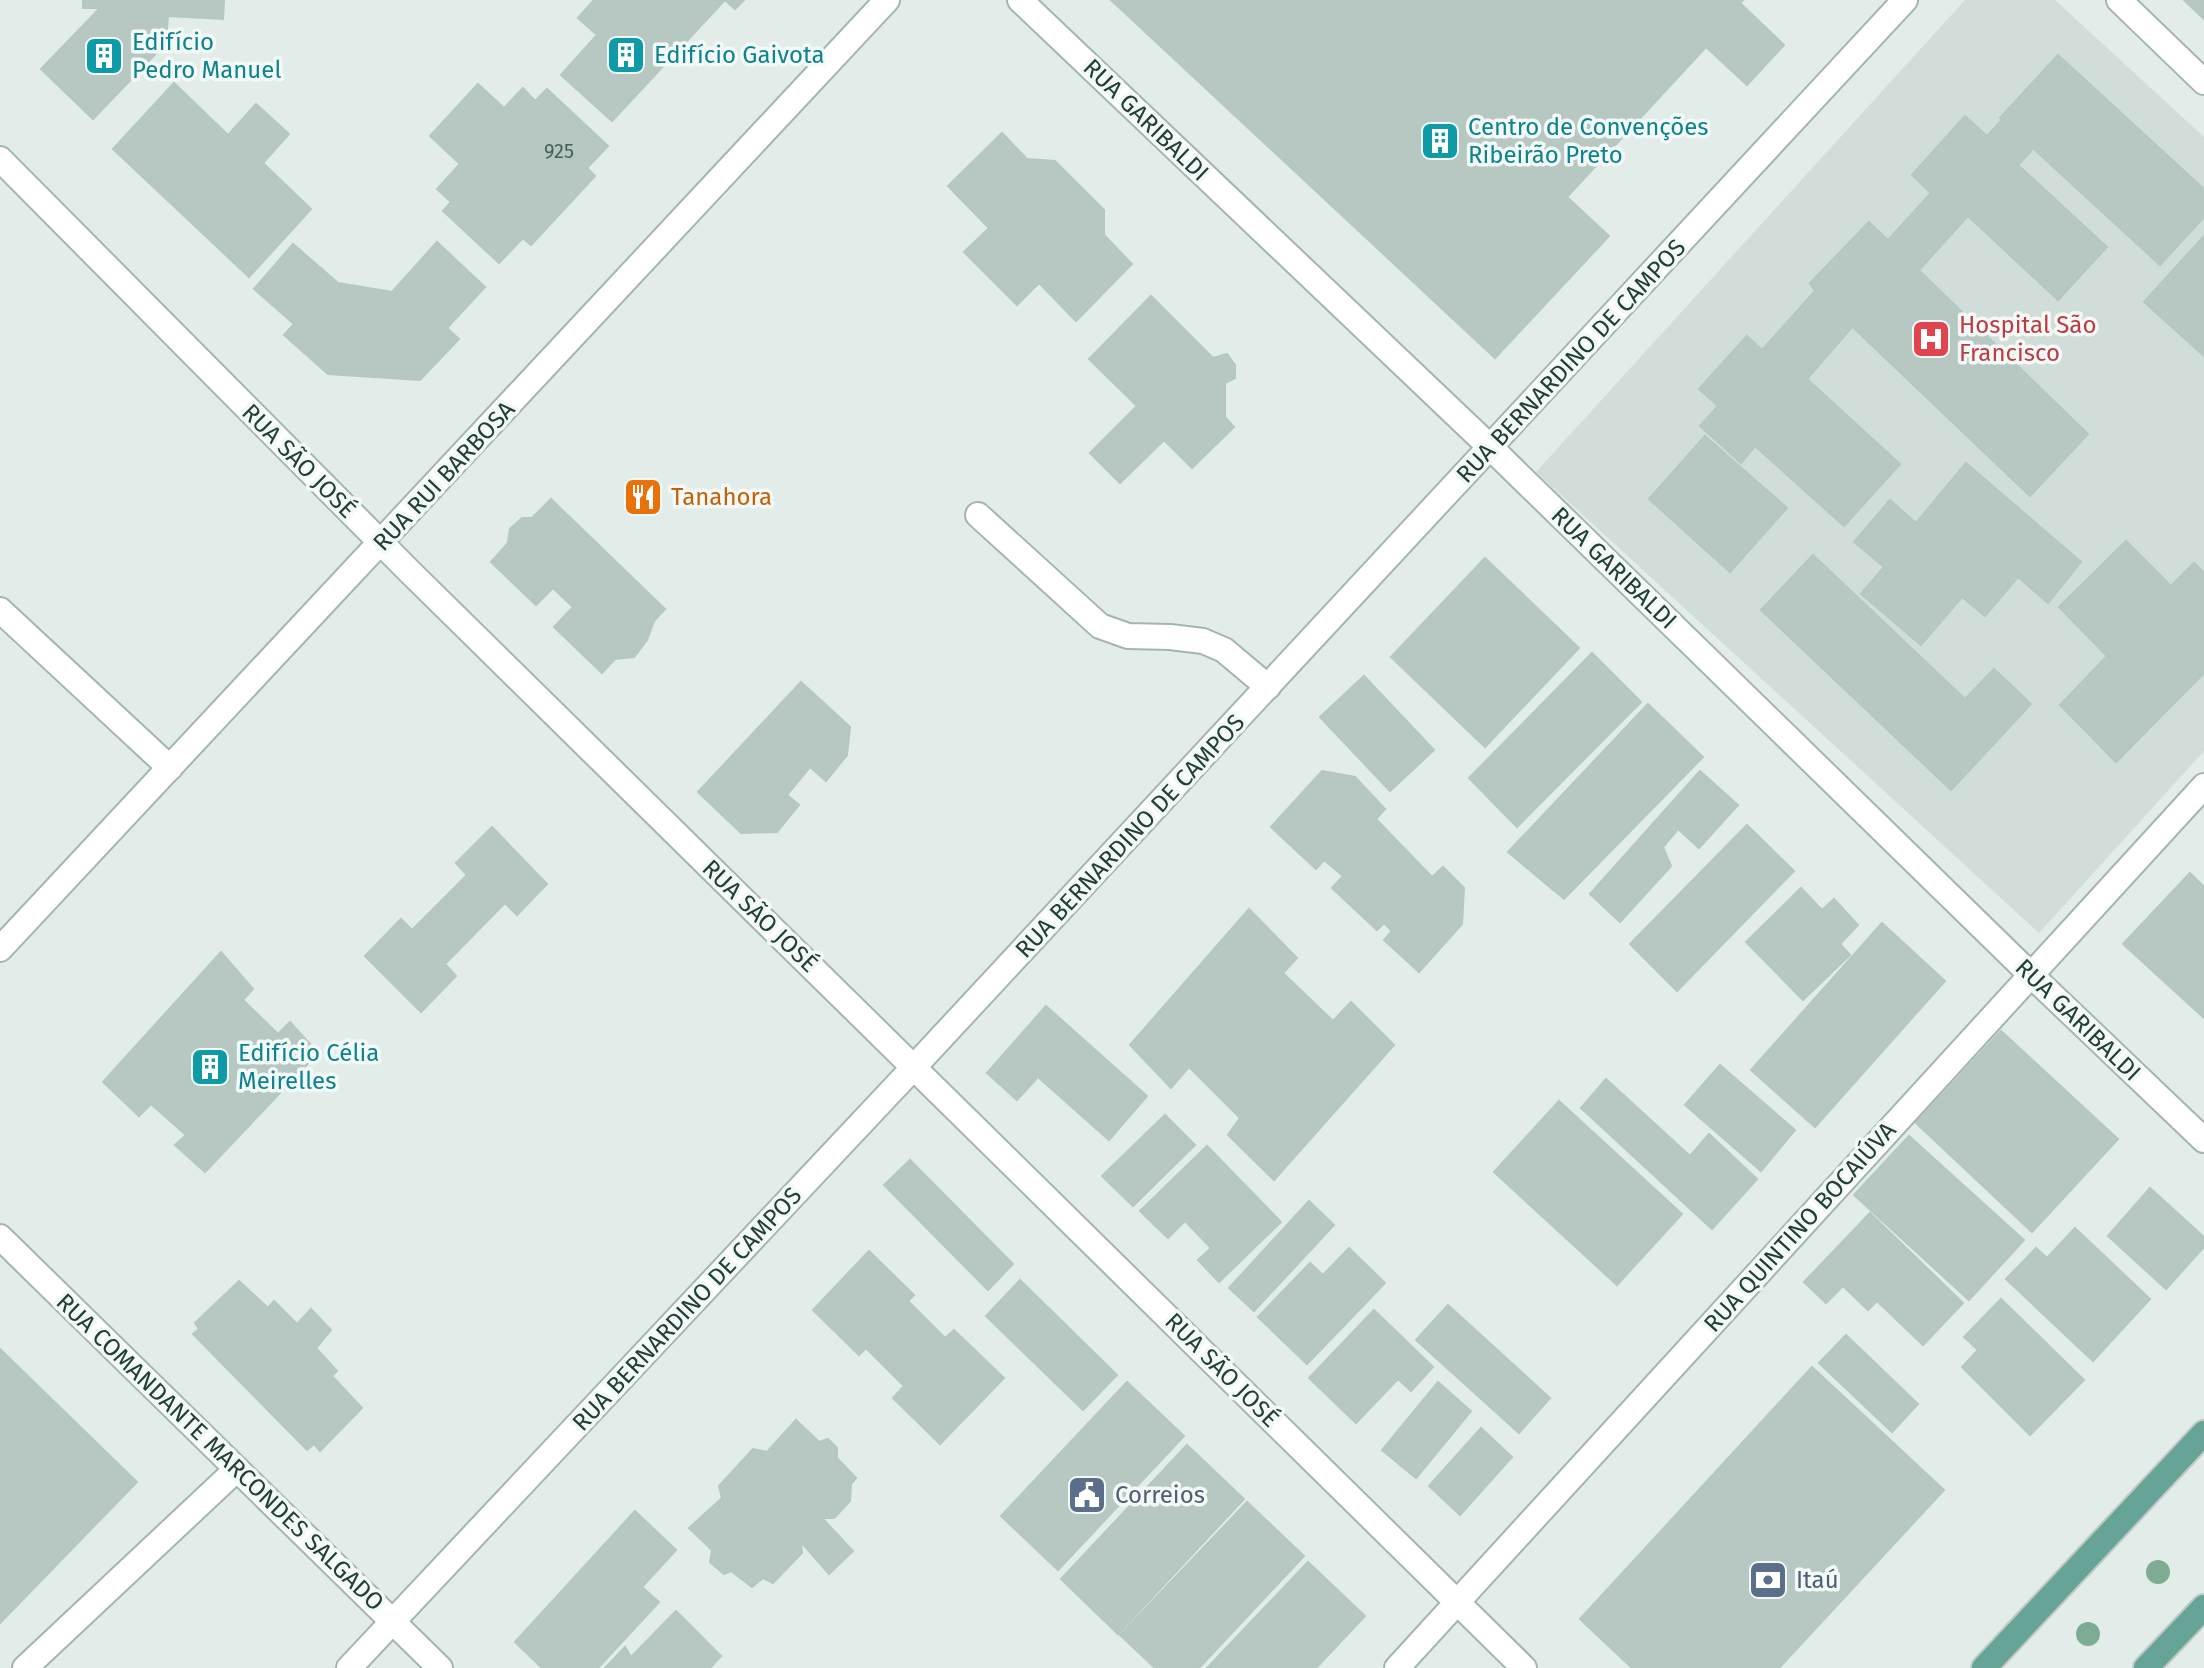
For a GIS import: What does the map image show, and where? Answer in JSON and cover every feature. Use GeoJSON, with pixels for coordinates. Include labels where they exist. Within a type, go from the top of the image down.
{"type":"FeatureCollection","features":[{"type":"Feature","properties":{"kind":"main road"},"geometry":{"type":"LineString","coordinates":[[1984,1668],[2204,1433]]}},
{"type":"Feature","properties":{"kind":"main road"},"geometry":{"type":"LineString","coordinates":[[2146,1668],[2204,1607]]}},
{"type":"Feature","properties":{"kind":"street","name":"RUA RUI BARBOSA"},"geometry":{"type":"LineString","coordinates":[[0,949],[887,0]]}},
{"type":"Feature","properties":{"kind":"street","name":"RUA GARIBALDI"},"geometry":{"type":"LineString","coordinates":[[1020,0],[1491,448],[2204,1140]]}},
{"type":"Feature","properties":{"kind":"street","name":"RUA BERNARDINO DE CAMPOS"},"geometry":{"type":"LineString","coordinates":[[349,1668],[914,1067],[1905,0]]}},
{"type":"Feature","properties":{"kind":"street"},"geometry":{"type":"LineString","coordinates":[[2119,0],[2204,82]]}},
{"type":"Feature","properties":{"kind":"street","name":"RUA SÃO JOSÉ"},"geometry":{"type":"LineString","coordinates":[[0,159],[381,544],[1524,1668]]}},
{"type":"Feature","properties":{"kind":"street"},"geometry":{"type":"LineString","coordinates":[[978,515],[1100,626],[1128,636],[1203,641],[1224,650],[1268,687]]}},
{"type":"Feature","properties":{"kind":"street"},"geometry":{"type":"LineString","coordinates":[[0,610],[170,768]]}},
{"type":"Feature","properties":{"kind":"street","name":"RUA QUINTINO BOCAIÚVA"},"geometry":{"type":"LineString","coordinates":[[1397,1668],[2204,786]]}},
{"type":"Feature","properties":{"kind":"street","name":"RUA COMANDANTE MARCONDES SALGADO"},"geometry":{"type":"LineString","coordinates":[[0,1237],[440,1668]]}},
{"type":"Feature","properties":{"kind":"street"},"geometry":{"type":"LineString","coordinates":[[25,1668],[237,1469]]}},
{"type":"Feature","properties":{"kind":"shaded area","name":"Hospital São Francisco"},"geometry":{"type":"Polygon","coordinates":[[[1965,0],[2055,0],[2204,137],[2204,751],[2039,933],[1536,472],[1965,0]]]}},
{"type":"Feature","properties":{"kind":"building","name":"Edifício Pedro Manuel"},"geometry":{"type":"Polygon","coordinates":[[[83,0],[224,0],[223,19],[168,16],[166,43],[93,119],[41,69],[100,8],[83,8],[83,0]]]}},
{"type":"Feature","properties":{"kind":"building","name":"Edifício Gaivota"},"geometry":{"type":"Polygon","coordinates":[[[594,0],[725,0],[612,121],[561,75],[597,35],[578,18],[594,0]]]}},
{"type":"Feature","properties":{"kind":"building","name":"Edifício Gaivota"},"geometry":{"type":"Polygon","coordinates":[[[725,0],[744,0],[735,9],[725,0]]]}},
{"type":"Feature","properties":{"kind":"building","name":"Centro de Convenções Ribeirão Preto"},"geometry":{"type":"Polygon","coordinates":[[[1111,0],[1743,0],[1740,3],[1784,45],[1747,85],[1706,47],[1567,197],[1609,236],[1495,358],[1111,0]]]}},
{"type":"Feature","properties":{"kind":"building"},"geometry":{"type":"Polygon","coordinates":[[[2184,0],[2204,0],[2204,19],[2184,0]]]}},
{"type":"Feature","properties":{"kind":"building"},"geometry":{"type":"Polygon","coordinates":[[[2058,55],[2204,189],[2204,217],[2160,265],[2000,118],[2058,55]]]}},
{"type":"Feature","properties":{"kind":"building"},"geometry":{"type":"Polygon","coordinates":[[[174,83],[228,135],[256,104],[289,134],[263,163],[311,209],[249,277],[113,149],[174,83]]]}},
{"type":"Feature","properties":{"kind":"building"},"geometry":{"type":"Polygon","coordinates":[[[478,84],[504,108],[523,88],[535,101],[547,89],[608,146],[587,168],[595,176],[531,245],[523,238],[499,263],[443,211],[451,202],[437,189],[460,164],[430,136],[478,84]]]}},
{"type":"Feature","properties":{"kind":"building"},"geometry":{"type":"Polygon","coordinates":[[[1965,116],[1987,136],[2001,121],[2032,150],[2018,165],[2107,247],[2058,300],[1968,216],[1919,270],[1888,240],[1931,193],[1912,175],[1965,116]]]}},
{"type":"Feature","properties":{"kind":"building"},"geometry":{"type":"Polygon","coordinates":[[[1002,133],[1027,159],[1055,161],[1104,210],[1104,235],[1132,264],[1076,321],[1039,283],[1017,305],[964,252],[989,228],[948,186],[1002,133]]]}},
{"type":"Feature","properties":{"kind":"building"},"geometry":{"type":"Polygon","coordinates":[[[1869,222],[2088,434],[2030,496],[1810,283],[1869,222]]]}},
{"type":"Feature","properties":{"kind":"building"},"geometry":{"type":"Polygon","coordinates":[[[2204,236],[2204,356],[2144,302],[2204,236]]]}},
{"type":"Feature","properties":{"kind":"building"},"geometry":{"type":"Polygon","coordinates":[[[437,242],[485,287],[447,328],[459,339],[420,380],[328,374],[284,335],[294,324],[254,289],[293,244],[338,283],[392,292],[437,242]]]}},
{"type":"Feature","properties":{"kind":"building"},"geometry":{"type":"Polygon","coordinates":[[[1815,291],[1853,326],[1807,379],[1900,464],[1844,526],[1755,446],[1741,463],[1700,426],[1718,406],[1699,389],[1747,336],[1762,350],[1815,291]]]}},
{"type":"Feature","properties":{"kind":"building"},"geometry":{"type":"Polygon","coordinates":[[[1151,296],[1213,358],[1227,354],[1235,365],[1235,378],[1225,383],[1225,417],[1234,427],[1192,468],[1164,440],[1120,483],[1090,453],[1137,406],[1089,359],[1151,296]]]}},
{"type":"Feature","properties":{"kind":"building"},"geometry":{"type":"Polygon","coordinates":[[[1705,436],[1787,508],[1730,572],[1649,499],[1705,436]]]}},
{"type":"Feature","properties":{"kind":"building"},"geometry":{"type":"Polygon","coordinates":[[[1966,463],[2081,562],[2048,603],[2018,577],[1985,616],[1962,597],[1921,645],[1861,594],[1884,567],[1854,542],[1890,500],[1916,523],[1966,463]]]}},
{"type":"Feature","properties":{"kind":"building"},"geometry":{"type":"Polygon","coordinates":[[[551,499],[665,609],[654,621],[647,640],[634,657],[615,659],[602,673],[554,627],[573,607],[553,588],[536,605],[491,562],[508,543],[510,529],[522,518],[532,518],[551,499]]]}},
{"type":"Feature","properties":{"kind":"building"},"geometry":{"type":"Polygon","coordinates":[[[2126,541],[2171,586],[2194,563],[2204,573],[2204,673],[2116,762],[2060,705],[2107,656],[2059,607],[2126,541]]]}},
{"type":"Feature","properties":{"kind":"building"},"geometry":{"type":"Polygon","coordinates":[[[1813,555],[1965,699],[1994,669],[2031,704],[1951,790],[1761,610],[1813,555]]]}},
{"type":"Feature","properties":{"kind":"building"},"geometry":{"type":"Polygon","coordinates":[[[1485,558],[1579,648],[1485,747],[1391,657],[1485,558]]]}},
{"type":"Feature","properties":{"kind":"building"},"geometry":{"type":"Polygon","coordinates":[[[1592,653],[1641,702],[1517,827],[1469,778],[1592,653]]]}},
{"type":"Feature","properties":{"kind":"building"},"geometry":{"type":"Polygon","coordinates":[[[1364,676],[1434,750],[1390,791],[1320,717],[1364,676]]]}},
{"type":"Feature","properties":{"kind":"building"},"geometry":{"type":"Polygon","coordinates":[[[801,682],[850,727],[847,755],[826,781],[810,767],[787,795],[799,805],[777,832],[741,833],[698,792],[801,682]]]}},
{"type":"Feature","properties":{"kind":"building"},"geometry":{"type":"Polygon","coordinates":[[[1648,704],[1703,757],[1564,899],[1508,852],[1648,704]]]}},
{"type":"Feature","properties":{"kind":"building"},"geometry":{"type":"Polygon","coordinates":[[[1322,771],[1355,777],[1385,809],[1376,819],[1432,877],[1443,867],[1464,888],[1462,924],[1419,972],[1384,940],[1392,931],[1384,923],[1377,930],[1332,888],[1343,876],[1324,860],[1316,869],[1271,827],[1322,771]]]}},
{"type":"Feature","properties":{"kind":"building"},"geometry":{"type":"Polygon","coordinates":[[[1700,771],[1738,805],[1699,848],[1678,829],[1663,847],[1671,866],[1620,922],[1590,894],[1700,771]]]}},
{"type":"Feature","properties":{"kind":"building"},"geometry":{"type":"Polygon","coordinates":[[[1747,825],[1794,871],[1677,991],[1630,944],[1747,825]]]}},
{"type":"Feature","properties":{"kind":"building"},"geometry":{"type":"Polygon","coordinates":[[[492,827],[547,884],[517,915],[505,903],[445,964],[456,976],[421,1012],[365,956],[401,919],[412,930],[467,875],[456,863],[492,827]]]}},
{"type":"Feature","properties":{"kind":"building"},"geometry":{"type":"Polygon","coordinates":[[[2190,873],[2204,887],[2204,1018],[2123,944],[2190,873]]]}},
{"type":"Feature","properties":{"kind":"building"},"geometry":{"type":"Polygon","coordinates":[[[1801,888],[1822,910],[1834,899],[1858,925],[1840,944],[1850,955],[1803,1000],[1746,942],[1801,888]]]}},
{"type":"Feature","properties":{"kind":"building"},"geometry":{"type":"Polygon","coordinates":[[[1249,909],[1297,958],[1283,973],[1333,1021],[1351,1002],[1394,1045],[1274,1180],[1228,1135],[1240,1118],[1189,1067],[1171,1088],[1130,1045],[1249,909]]]}},
{"type":"Feature","properties":{"kind":"building"},"geometry":{"type":"Polygon","coordinates":[[[1882,923],[1945,981],[1815,1127],[1751,1070],[1882,923]]]}},
{"type":"Feature","properties":{"kind":"building","name":"Edifício Célia Meirelles"},"geometry":{"type":"Polygon","coordinates":[[[221,952],[253,989],[243,1000],[278,1034],[290,1022],[318,1053],[205,1172],[175,1145],[186,1135],[151,1104],[139,1116],[103,1082],[221,952]]]}},
{"type":"Feature","properties":{"kind":"building"},"geometry":{"type":"Polygon","coordinates":[[[1046,1006],[1147,1096],[1109,1140],[1038,1077],[1017,1100],[987,1073],[1046,1006]]]}},
{"type":"Feature","properties":{"kind":"building"},"geometry":{"type":"Polygon","coordinates":[[[2001,1031],[2118,1139],[2032,1232],[1916,1123],[2001,1031]]]}},
{"type":"Feature","properties":{"kind":"building"},"geometry":{"type":"Polygon","coordinates":[[[1720,1065],[1795,1130],[1761,1171],[1685,1105],[1720,1065]]]}},
{"type":"Feature","properties":{"kind":"building"},"geometry":{"type":"Polygon","coordinates":[[[1606,1079],[1690,1156],[1709,1134],[1757,1179],[1712,1229],[1581,1108],[1606,1079]]]}},
{"type":"Feature","properties":{"kind":"building"},"geometry":{"type":"Polygon","coordinates":[[[1559,1101],[1682,1214],[1617,1285],[1494,1172],[1559,1101]]]}},
{"type":"Feature","properties":{"kind":"building"},"geometry":{"type":"Polygon","coordinates":[[[1165,1115],[1195,1145],[1133,1206],[1102,1176],[1165,1115]]]}},
{"type":"Feature","properties":{"kind":"building"},"geometry":{"type":"Polygon","coordinates":[[[1909,1136],[2024,1240],[1969,1300],[1854,1195],[1909,1136]]]}},
{"type":"Feature","properties":{"kind":"building"},"geometry":{"type":"Polygon","coordinates":[[[1207,1146],[1281,1222],[1219,1282],[1198,1260],[1211,1248],[1185,1221],[1168,1238],[1140,1211],[1207,1146]]]}},
{"type":"Feature","properties":{"kind":"building"},"geometry":{"type":"Polygon","coordinates":[[[910,1160],[1013,1264],[988,1290],[884,1185],[910,1160]]]}},
{"type":"Feature","properties":{"kind":"building"},"geometry":{"type":"Polygon","coordinates":[[[2150,1188],[2204,1237],[2204,1247],[2166,1289],[2108,1236],[2150,1188]]]}},
{"type":"Feature","properties":{"kind":"building"},"geometry":{"type":"Polygon","coordinates":[[[1309,1201],[1334,1225],[1254,1311],[1229,1288],[1309,1201]]]}},
{"type":"Feature","properties":{"kind":"building"},"geometry":{"type":"Polygon","coordinates":[[[1870,1213],[1963,1303],[1923,1345],[1877,1301],[1868,1310],[1843,1286],[1826,1303],[1804,1282],[1870,1213]]]}},
{"type":"Feature","properties":{"kind":"building"},"geometry":{"type":"Polygon","coordinates":[[[2075,1228],[2150,1299],[2093,1361],[2006,1279],[2036,1248],[2047,1258],[2075,1228]]]}},
{"type":"Feature","properties":{"kind":"building"},"geometry":{"type":"Polygon","coordinates":[[[1349,1248],[1385,1283],[1307,1364],[1258,1317],[1310,1263],[1323,1275],[1349,1248]]]}},
{"type":"Feature","properties":{"kind":"building"},"geometry":{"type":"Polygon","coordinates":[[[869,1251],[914,1295],[908,1301],[945,1338],[954,1330],[1004,1378],[940,1444],[893,1398],[904,1386],[866,1348],[859,1355],[813,1310],[869,1251]]]}},
{"type":"Feature","properties":{"kind":"building"},"geometry":{"type":"Polygon","coordinates":[[[1020,1280],[1117,1375],[1083,1410],[986,1316],[1020,1280]]]}},
{"type":"Feature","properties":{"kind":"building"},"geometry":{"type":"Polygon","coordinates":[[[239,1281],[268,1308],[274,1301],[297,1324],[311,1309],[331,1330],[316,1348],[337,1371],[332,1376],[362,1408],[320,1451],[314,1444],[307,1450],[193,1334],[199,1329],[195,1323],[239,1281]]]}},
{"type":"Feature","properties":{"kind":"building"},"geometry":{"type":"Polygon","coordinates":[[[2001,1299],[2084,1380],[2030,1435],[1962,1367],[1978,1350],[1964,1337],[2001,1299]]]}},
{"type":"Feature","properties":{"kind":"building"},"geometry":{"type":"Polygon","coordinates":[[[1448,1305],[1550,1398],[1519,1433],[1416,1340],[1448,1305]]]}},
{"type":"Feature","properties":{"kind":"building"},"geometry":{"type":"Polygon","coordinates":[[[1374,1310],[1433,1367],[1411,1391],[1398,1379],[1356,1423],[1309,1378],[1374,1310]]]}},
{"type":"Feature","properties":{"kind":"building"},"geometry":{"type":"Polygon","coordinates":[[[1846,1335],[1918,1404],[1892,1432],[1819,1363],[1846,1335]]]}},
{"type":"Feature","properties":{"kind":"building"},"geometry":{"type":"Polygon","coordinates":[[[0,1349],[137,1482],[0,1623],[0,1349]]]}},
{"type":"Feature","properties":{"kind":"building"},"geometry":{"type":"Polygon","coordinates":[[[1812,1367],[1944,1490],[1779,1668],[1632,1668],[1580,1619],[1812,1367]]]}},
{"type":"Feature","properties":{"kind":"building"},"geometry":{"type":"Polygon","coordinates":[[[1127,1382],[1184,1436],[1058,1570],[1001,1516],[1127,1382]]]}},
{"type":"Feature","properties":{"kind":"building"},"geometry":{"type":"Polygon","coordinates":[[[1438,1382],[1471,1411],[1416,1478],[1382,1450],[1438,1382]]]}},
{"type":"Feature","properties":{"kind":"building"},"geometry":{"type":"Polygon","coordinates":[[[796,1420],[819,1442],[828,1439],[837,1448],[837,1458],[856,1478],[851,1484],[850,1501],[834,1518],[822,1518],[853,1551],[829,1574],[801,1542],[802,1553],[773,1583],[763,1578],[752,1587],[731,1571],[724,1574],[710,1562],[712,1550],[689,1528],[722,1498],[719,1486],[753,1449],[767,1452],[796,1420]]]}},
{"type":"Feature","properties":{"kind":"building"},"geometry":{"type":"Polygon","coordinates":[[[1481,1428],[1512,1457],[1460,1515],[1429,1486],[1481,1428]]]}},
{"type":"Feature","properties":{"kind":"building"},"geometry":{"type":"Polygon","coordinates":[[[1187,1445],[1244,1499],[1118,1634],[1061,1579],[1187,1445]]]}},
{"type":"Feature","properties":{"kind":"building"},"geometry":{"type":"Polygon","coordinates":[[[1247,1502],[1304,1556],[1199,1668],[1155,1668],[1120,1635],[1247,1502]]]}},
{"type":"Feature","properties":{"kind":"building"},"geometry":{"type":"Polygon","coordinates":[[[635,1511],[676,1550],[642,1587],[659,1602],[598,1668],[542,1668],[515,1642],[635,1511]]]}},
{"type":"Feature","properties":{"kind":"building"},"geometry":{"type":"Polygon","coordinates":[[[1308,1562],[1365,1616],[1316,1668],[1207,1668],[1308,1562]]]}},
{"type":"Feature","properties":{"kind":"building"},"geometry":{"type":"Polygon","coordinates":[[[676,1611],[721,1656],[710,1668],[605,1668],[625,1647],[631,1657],[676,1611]]]}},
{"type":"Feature","properties":{"kind":"place","name":"Edifício Gaivota"},"geometry":{"type":"Point","coordinates":[626,55]}},
{"type":"Feature","properties":{"kind":"place","name":"Edifício Pedro Manuel"},"geometry":{"type":"Point","coordinates":[104,56]}},
{"type":"Feature","properties":{"kind":"place","name":"Centro de Convenções Ribeirão Preto"},"geometry":{"type":"Point","coordinates":[1440,141]}},
{"type":"Feature","properties":{"kind":"place","name":"Hospital São Francisco"},"geometry":{"type":"Point","coordinates":[1931,339]}},
{"type":"Feature","properties":{"kind":"place","name":"Tanahora"},"geometry":{"type":"Point","coordinates":[643,497]}},
{"type":"Feature","properties":{"kind":"place","name":"Edifício Célia Meirelles"},"geometry":{"type":"Point","coordinates":[210,1067]}},
{"type":"Feature","properties":{"kind":"place","name":"Correios"},"geometry":{"type":"Point","coordinates":[1087,1495]}},
{"type":"Feature","properties":{"kind":"place","name":"Itaú"},"geometry":{"type":"Point","coordinates":[1768,1580]}}]}
